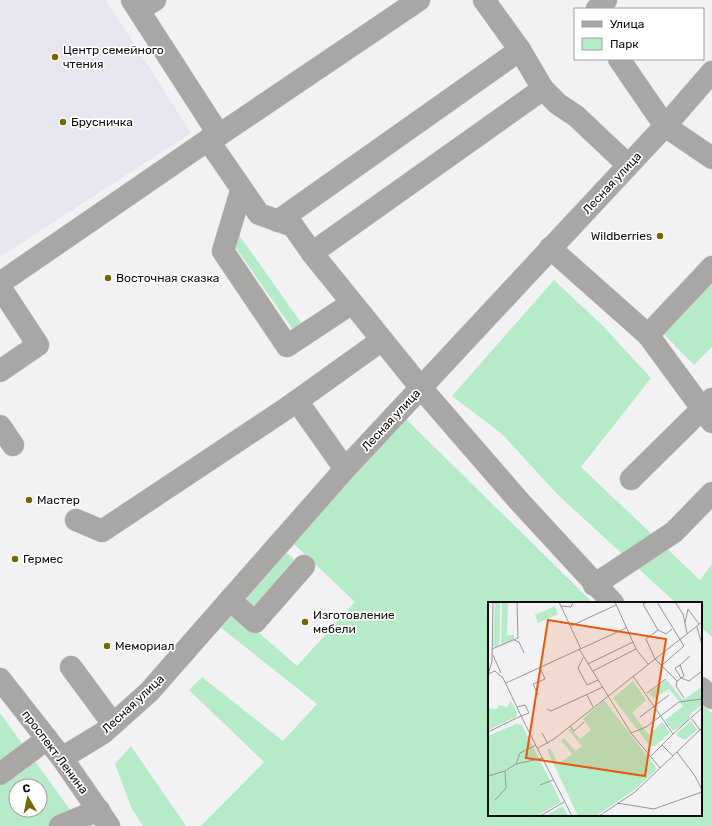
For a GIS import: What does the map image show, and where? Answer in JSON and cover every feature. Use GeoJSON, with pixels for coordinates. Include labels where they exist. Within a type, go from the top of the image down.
{"type":"FeatureCollection","features":[{"type":"Feature","properties":{"kind":"street"},"geometry":{"type":"LineString","coordinates":[[0,283],[419,0]]}},
{"type":"Feature","properties":{"kind":"street"},"geometry":{"type":"LineString","coordinates":[[484,0],[520,50],[543,89],[558,104],[576,116],[628,166]]}},
{"type":"Feature","properties":{"kind":"street"},"geometry":{"type":"LineString","coordinates":[[598,8],[606,0]]}},
{"type":"Feature","properties":{"kind":"street"},"geometry":{"type":"LineString","coordinates":[[142,3],[241,190],[259,214],[293,226],[312,253],[421,388],[519,501],[594,585],[612,602]]}},
{"type":"Feature","properties":{"kind":"street"},"geometry":{"type":"LineString","coordinates":[[278,221],[520,50]]}},
{"type":"Feature","properties":{"kind":"street"},"geometry":{"type":"LineString","coordinates":[[620,60],[665,126],[711,155]]}},
{"type":"Feature","properties":{"kind":"street","name":"Лесная улица"},"geometry":{"type":"LineString","coordinates":[[62,758],[103,733],[149,692],[345,469],[665,126],[712,72]]}},
{"type":"Feature","properties":{"kind":"street"},"geometry":{"type":"LineString","coordinates":[[312,253],[543,89]]}},
{"type":"Feature","properties":{"kind":"street"},"geometry":{"type":"LineString","coordinates":[[241,190],[223,251],[288,346],[352,303]]}},
{"type":"Feature","properties":{"kind":"street"},"geometry":{"type":"LineString","coordinates":[[550,248],[648,335],[709,410],[630,479]]}},
{"type":"Feature","properties":{"kind":"street"},"geometry":{"type":"LineString","coordinates":[[648,335],[712,267]]}},
{"type":"Feature","properties":{"kind":"street"},"geometry":{"type":"LineString","coordinates":[[0,287],[38,345],[0,371]]}},
{"type":"Feature","properties":{"kind":"street"},"geometry":{"type":"LineString","coordinates":[[76,520],[102,531],[297,401],[382,340]]}},
{"type":"Feature","properties":{"kind":"street"},"geometry":{"type":"LineString","coordinates":[[297,401],[345,469]]}},
{"type":"Feature","properties":{"kind":"street"},"geometry":{"type":"LineString","coordinates":[[0,426],[13,445]]}},
{"type":"Feature","properties":{"kind":"street"},"geometry":{"type":"LineString","coordinates":[[594,585],[674,532],[712,493]]}},
{"type":"Feature","properties":{"kind":"street"},"geometry":{"type":"LineString","coordinates":[[230,600],[256,622],[304,566]]}},
{"type":"Feature","properties":{"kind":"street"},"geometry":{"type":"LineString","coordinates":[[71,666],[113,724]]}},
{"type":"Feature","properties":{"kind":"street","name":"проспект Ленина"},"geometry":{"type":"LineString","coordinates":[[0,678],[48,739],[104,818]]}},
{"type":"Feature","properties":{"kind":"street"},"geometry":{"type":"LineString","coordinates":[[702,689],[712,698]]}},
{"type":"Feature","properties":{"kind":"street"},"geometry":{"type":"LineString","coordinates":[[0,774],[48,739]]}},
{"type":"Feature","properties":{"kind":"street"},"geometry":{"type":"LineString","coordinates":[[60,826],[104,818]]}},
{"type":"Feature","properties":{"kind":"shaded area"},"geometry":{"type":"Polygon","coordinates":[[[0,0],[106,0],[191,133],[0,257],[0,0]]]}},
{"type":"Feature","properties":{"kind":"green space"},"geometry":{"type":"Polygon","coordinates":[[[237,232],[302,324],[294,331],[229,238],[237,232]]]}},
{"type":"Feature","properties":{"kind":"green space"},"geometry":{"type":"Polygon","coordinates":[[[554,280],[603,326],[651,378],[581,467],[700,580],[712,564],[712,637],[702,628],[702,602],[675,602],[558,495],[502,434],[452,396],[554,280]]]}},
{"type":"Feature","properties":{"kind":"green space"},"geometry":{"type":"Polygon","coordinates":[[[712,282],[712,347],[694,365],[660,330],[712,282]]]}},
{"type":"Feature","properties":{"kind":"green space"},"geometry":{"type":"Polygon","coordinates":[[[405,418],[592,602],[488,602],[488,816],[702,816],[702,705],[712,713],[712,826],[201,826],[264,762],[189,690],[202,677],[283,741],[317,704],[220,627],[234,611],[297,666],[355,602],[294,544],[405,418]]]}},
{"type":"Feature","properties":{"kind":"green space"},"geometry":{"type":"Polygon","coordinates":[[[286,552],[295,560],[252,610],[244,602],[286,552]]]}},
{"type":"Feature","properties":{"kind":"green space"},"geometry":{"type":"Polygon","coordinates":[[[0,713],[47,778],[8,778],[8,818],[48,818],[48,779],[82,826],[0,826],[0,713]]]}},
{"type":"Feature","properties":{"kind":"green space"},"geometry":{"type":"Polygon","coordinates":[[[131,746],[186,826],[143,826],[132,809],[115,764],[131,746]]]}},
{"type":"Feature","properties":{"kind":"place","name":"Центр семейного чтения"},"geometry":{"type":"Point","coordinates":[55,57]}},
{"type":"Feature","properties":{"kind":"place","name":"Брусничка"},"geometry":{"type":"Point","coordinates":[63,122]}},
{"type":"Feature","properties":{"kind":"place","name":"Wildberries"},"geometry":{"type":"Point","coordinates":[660,236]}},
{"type":"Feature","properties":{"kind":"place","name":"Восточная сказка"},"geometry":{"type":"Point","coordinates":[108,278]}},
{"type":"Feature","properties":{"kind":"place","name":"Мастер"},"geometry":{"type":"Point","coordinates":[29,500]}},
{"type":"Feature","properties":{"kind":"place","name":"Гермес"},"geometry":{"type":"Point","coordinates":[15,559]}},
{"type":"Feature","properties":{"kind":"place","name":"Изготовление мебели"},"geometry":{"type":"Point","coordinates":[305,622]}},
{"type":"Feature","properties":{"kind":"place","name":"Мемориал"},"geometry":{"type":"Point","coordinates":[107,646]}}]}
